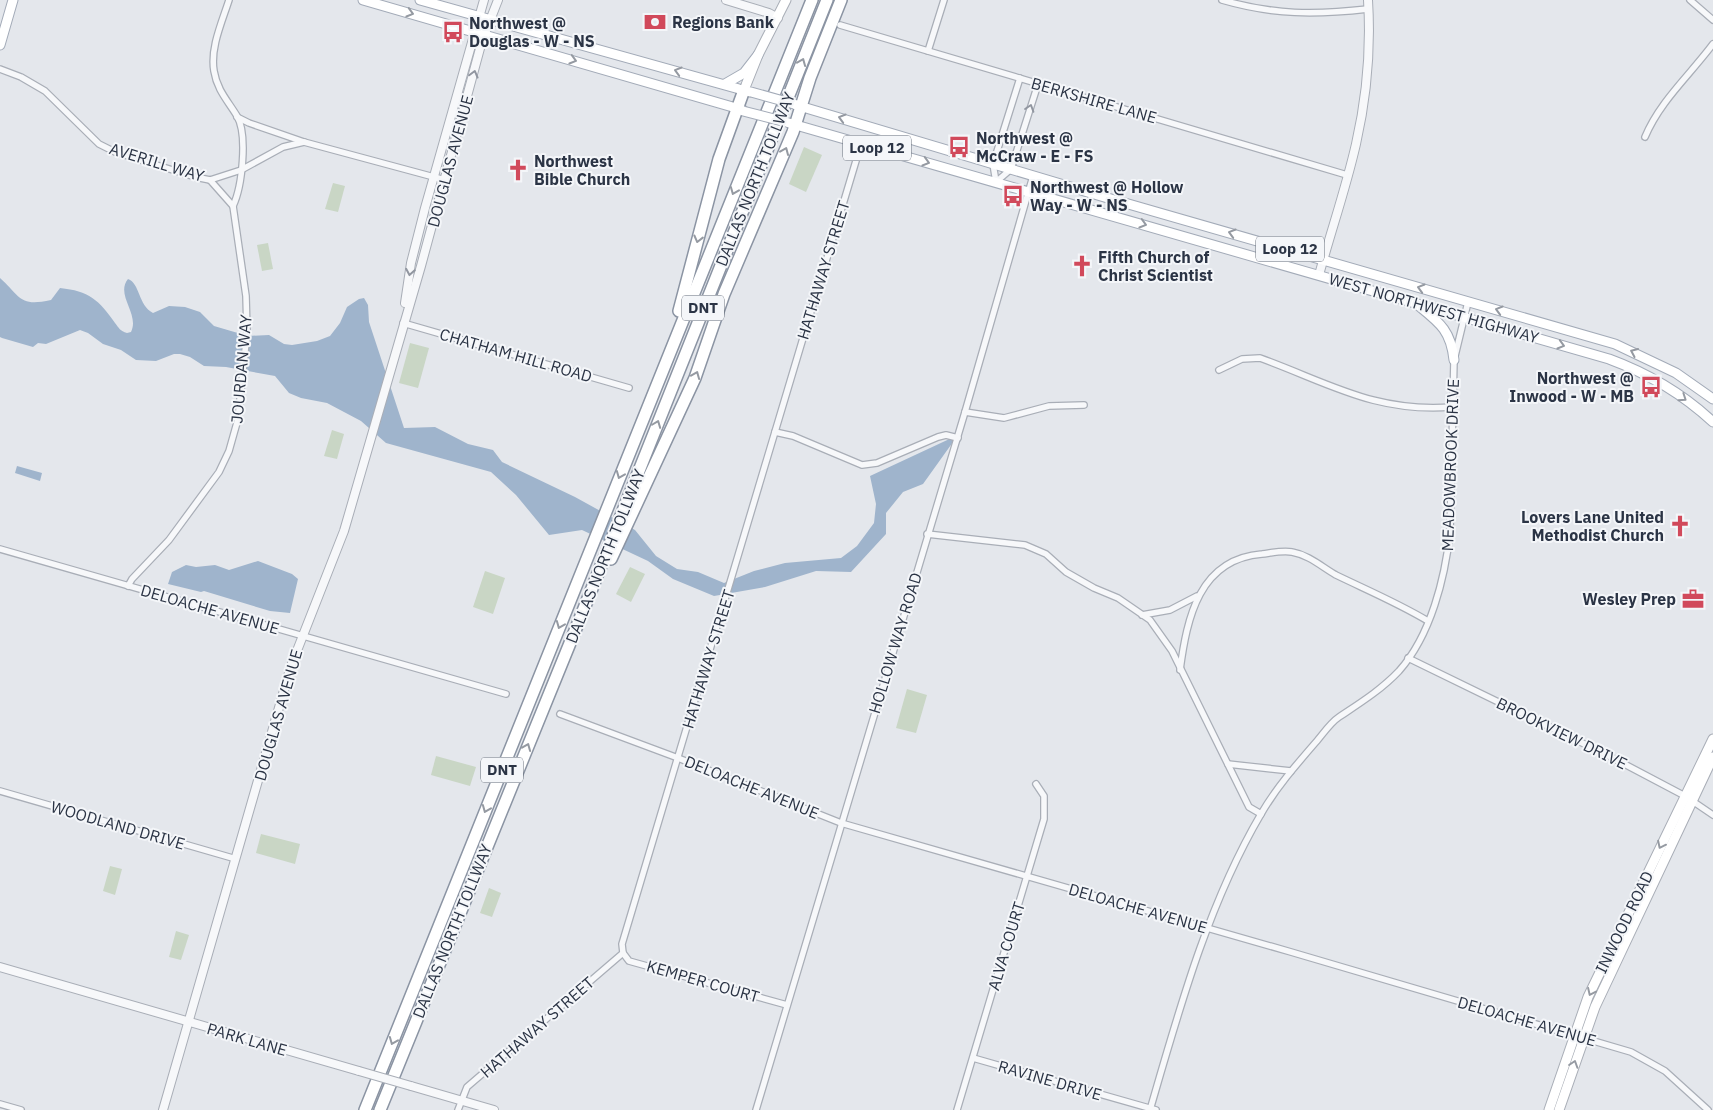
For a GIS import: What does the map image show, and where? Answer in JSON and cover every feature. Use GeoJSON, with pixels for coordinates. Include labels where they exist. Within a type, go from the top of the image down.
{"type":"FeatureCollection","features":[{"type":"Feature","properties":{"kind":"highway","name":"DALLAS NORTH TOLLWAY"},"geometry":{"type":"LineString","coordinates":[[365,1110],[668,353],[812,0]]}},
{"type":"Feature","properties":{"kind":"highway","name":"DALLAS NORTH TOLLWAY"},"geometry":{"type":"LineString","coordinates":[[380,1110],[582,616],[827,0]]}},
{"type":"Feature","properties":{"kind":"highway"},"geometry":{"type":"LineString","coordinates":[[582,616],[626,531],[692,386],[733,271],[797,105],[841,0]]}},
{"type":"Feature","properties":{"kind":"highway"},"geometry":{"type":"LineString","coordinates":[[668,353],[716,167],[748,91]]}},
{"type":"Feature","properties":{"kind":"main road"},"geometry":{"type":"LineString","coordinates":[[0,45],[13,0]]}},
{"type":"Feature","properties":{"kind":"main road","name":"WEST NORTHWEST HIGHWAY"},"geometry":{"type":"LineString","coordinates":[[363,0],[1609,359],[1669,388],[1713,422]]}},
{"type":"Feature","properties":{"kind":"main road","name":"WEST NORTHWEST HIGHWAY"},"geometry":{"type":"LineString","coordinates":[[420,0],[725,84],[1010,170],[1615,344],[1676,373],[1713,399]]}},
{"type":"Feature","properties":{"kind":"main road"},"geometry":{"type":"LineString","coordinates":[[725,84],[744,73],[758,54],[786,0]]}},
{"type":"Feature","properties":{"kind":"main road"},"geometry":{"type":"LineString","coordinates":[[516,43],[521,28]]}},
{"type":"Feature","properties":{"kind":"main road"},"geometry":{"type":"LineString","coordinates":[[748,91],[758,54]]}},
{"type":"Feature","properties":{"kind":"main road"},"geometry":{"type":"LineString","coordinates":[[1414,303],[1443,327],[1452,345],[1454,360]]}},
{"type":"Feature","properties":{"kind":"main road"},"geometry":{"type":"LineString","coordinates":[[1609,359],[1615,344]]}},
{"type":"Feature","properties":{"kind":"main road","name":"INWOOD ROAD"},"geometry":{"type":"LineString","coordinates":[[1550,1110],[1578,1035],[1633,914],[1689,798],[1713,739]]}},
{"type":"Feature","properties":{"kind":"main road","name":"INWOOD ROAD"},"geometry":{"type":"LineString","coordinates":[[1689,798],[1713,757]]}},
{"type":"Feature","properties":{"kind":"main road","name":"INWOOD ROAD"},"geometry":{"type":"LineString","coordinates":[[1559,1110],[1578,1035]]}},
{"type":"Feature","properties":{"kind":"street","name":"JOURDAN WAY"},"geometry":{"type":"LineString","coordinates":[[128,586],[132,579],[170,540],[224,463],[238,419],[247,332],[246,296],[233,206],[240,188],[242,131],[237,117],[225,101],[214,71],[217,39],[229,0]]}},
{"type":"Feature","properties":{"kind":"street","name":"DOUGLAS AVENUE"},"geometry":{"type":"LineString","coordinates":[[403,323],[408,279],[417,242],[484,0]]}},
{"type":"Feature","properties":{"kind":"street","name":"DOUGLAS AVENUE"},"geometry":{"type":"LineString","coordinates":[[163,1110],[302,635],[344,531],[427,244],[485,34],[498,0]]}},
{"type":"Feature","properties":{"kind":"street"},"geometry":{"type":"LineString","coordinates":[[726,0],[769,13],[778,18]]}},
{"type":"Feature","properties":{"kind":"street"},"geometry":{"type":"LineString","coordinates":[[928,51],[944,0]]}},
{"type":"Feature","properties":{"kind":"street"},"geometry":{"type":"LineString","coordinates":[[1222,0],[1280,13],[1332,13],[1368,9]]}},
{"type":"Feature","properties":{"kind":"street"},"geometry":{"type":"LineString","coordinates":[[1318,275],[1356,146],[1365,98],[1368,65],[1368,0]]}},
{"type":"Feature","properties":{"kind":"street"},"geometry":{"type":"LineString","coordinates":[[1690,0],[1713,20]]}},
{"type":"Feature","properties":{"kind":"street","name":"BERKSHIRE LANE"},"geometry":{"type":"LineString","coordinates":[[840,26],[1347,174]]}},
{"type":"Feature","properties":{"kind":"street"},"geometry":{"type":"LineString","coordinates":[[1644,136],[1661,106],[1694,71],[1713,44]]}},
{"type":"Feature","properties":{"kind":"street","name":"AVERILL WAY"},"geometry":{"type":"LineString","coordinates":[[0,69],[21,77],[45,91],[99,144],[115,152],[210,180],[241,170],[283,147],[304,142]]}},
{"type":"Feature","properties":{"kind":"street"},"geometry":{"type":"LineString","coordinates":[[996,182],[993,164],[1020,78]]}},
{"type":"Feature","properties":{"kind":"street"},"geometry":{"type":"LineString","coordinates":[[996,182],[1010,170],[1038,84]]}},
{"type":"Feature","properties":{"kind":"street"},"geometry":{"type":"LineString","coordinates":[[237,117],[304,142],[445,180]]}},
{"type":"Feature","properties":{"kind":"street","name":"HATHAWAY STREET"},"geometry":{"type":"LineString","coordinates":[[458,1110],[460,1100],[467,1087],[623,953],[622,944],[861,144]]}},
{"type":"Feature","properties":{"kind":"street","name":"HOLLOW WAY ROAD"},"geometry":{"type":"LineString","coordinates":[[756,1110],[927,534],[958,438],[1033,176]]}},
{"type":"Feature","properties":{"kind":"street"},"geometry":{"type":"LineString","coordinates":[[210,180],[233,206]]}},
{"type":"Feature","properties":{"kind":"street"},"geometry":{"type":"LineString","coordinates":[[417,242],[427,244]]}},
{"type":"Feature","properties":{"kind":"street","name":"MEADOWBROOK DRIVE"},"geometry":{"type":"LineString","coordinates":[[1152,1109],[1183,1000],[1208,928],[1261,814],[1291,771],[1338,718],[1369,698],[1399,671],[1428,621],[1442,582],[1450,532],[1454,360],[1468,302]]}},
{"type":"Feature","properties":{"kind":"street","name":"CHATHAM HILL ROAD"},"geometry":{"type":"LineString","coordinates":[[403,323],[628,388]]}},
{"type":"Feature","properties":{"kind":"street"},"geometry":{"type":"LineString","coordinates":[[1219,370],[1242,359],[1260,358],[1379,403],[1423,409],[1452,407]]}},
{"type":"Feature","properties":{"kind":"street"},"geometry":{"type":"LineString","coordinates":[[965,412],[1004,418],[1049,406],[1084,405]]}},
{"type":"Feature","properties":{"kind":"street"},"geometry":{"type":"LineString","coordinates":[[776,432],[793,436],[862,465],[876,463],[938,437],[946,435],[958,438]]}},
{"type":"Feature","properties":{"kind":"street"},"geometry":{"type":"LineString","coordinates":[[927,534],[1025,546],[1046,554],[1066,572],[1094,588],[1118,598],[1150,620],[1165,638],[1249,807],[1261,814]]}},
{"type":"Feature","properties":{"kind":"street","name":"DELOACHE AVENUE"},"geometry":{"type":"LineString","coordinates":[[0,549],[506,694]]}},
{"type":"Feature","properties":{"kind":"street"},"geometry":{"type":"LineString","coordinates":[[1180,670],[1187,628],[1199,595],[1209,579],[1227,565],[1248,555],[1292,552],[1397,603],[1428,621]]}},
{"type":"Feature","properties":{"kind":"street"},"geometry":{"type":"LineString","coordinates":[[1142,615],[1170,610],[1199,595]]}},
{"type":"Feature","properties":{"kind":"street","name":"BROOKVIEW DRIVE"},"geometry":{"type":"LineString","coordinates":[[1408,658],[1611,756],[1689,798],[1713,815]]}},
{"type":"Feature","properties":{"kind":"street","name":"DELOACHE AVENUE"},"geometry":{"type":"LineString","coordinates":[[560,714],[678,758],[841,823],[1578,1035],[1631,1052],[1665,1071],[1708,1110]]}},
{"type":"Feature","properties":{"kind":"street"},"geometry":{"type":"LineString","coordinates":[[1228,764],[1291,771]]}},
{"type":"Feature","properties":{"kind":"street","name":"ALVA COURT"},"geometry":{"type":"LineString","coordinates":[[957,1110],[1028,876],[1045,805],[1044,796],[1036,784]]}},
{"type":"Feature","properties":{"kind":"street","name":"WOODLAND DRIVE"},"geometry":{"type":"LineString","coordinates":[[0,791],[236,859]]}},
{"type":"Feature","properties":{"kind":"street","name":"KEMPER COURT"},"geometry":{"type":"LineString","coordinates":[[623,953],[630,961],[787,1005]]}},
{"type":"Feature","properties":{"kind":"street","name":"PARK LANE"},"geometry":{"type":"LineString","coordinates":[[0,967],[494,1110]]}},
{"type":"Feature","properties":{"kind":"street","name":"RAVINE DRIVE"},"geometry":{"type":"LineString","coordinates":[[973,1058],[1152,1109]]}},
{"type":"Feature","properties":{"kind":"street"},"geometry":{"type":"LineString","coordinates":[[0,1104],[21,1110]]}},
{"type":"Feature","properties":{"kind":"green space"},"geometry":{"type":"Polygon","coordinates":[[[804,147],[822,155],[806,192],[789,184],[804,147]]]}},
{"type":"Feature","properties":{"kind":"green space"},"geometry":{"type":"Polygon","coordinates":[[[333,183],[345,186],[338,212],[325,209],[333,183]]]}},
{"type":"Feature","properties":{"kind":"green space"},"geometry":{"type":"Polygon","coordinates":[[[268,243],[273,269],[262,271],[257,245],[268,243]]]}},
{"type":"Feature","properties":{"kind":"green space"},"geometry":{"type":"Polygon","coordinates":[[[410,343],[429,348],[418,388],[399,383],[410,343]]]}},
{"type":"Feature","properties":{"kind":"green space"},"geometry":{"type":"Polygon","coordinates":[[[332,430],[344,434],[337,459],[324,456],[332,430]]]}},
{"type":"Feature","properties":{"kind":"green space"},"geometry":{"type":"Polygon","coordinates":[[[630,567],[645,574],[631,602],[616,594],[630,567]]]}},
{"type":"Feature","properties":{"kind":"green space"},"geometry":{"type":"Polygon","coordinates":[[[485,571],[505,578],[493,614],[473,607],[485,571]]]}},
{"type":"Feature","properties":{"kind":"green space"},"geometry":{"type":"Polygon","coordinates":[[[907,689],[927,695],[916,733],[896,728],[907,689]]]}},
{"type":"Feature","properties":{"kind":"green space"},"geometry":{"type":"Polygon","coordinates":[[[436,756],[476,767],[470,786],[431,775],[436,756]]]}},
{"type":"Feature","properties":{"kind":"green space"},"geometry":{"type":"Polygon","coordinates":[[[261,834],[300,844],[295,864],[256,853],[261,834]]]}},
{"type":"Feature","properties":{"kind":"green space"},"geometry":{"type":"Polygon","coordinates":[[[110,866],[122,869],[115,895],[103,891],[110,866]]]}},
{"type":"Feature","properties":{"kind":"green space"},"geometry":{"type":"Polygon","coordinates":[[[489,888],[501,893],[492,917],[480,913],[489,888]]]}},
{"type":"Feature","properties":{"kind":"green space"},"geometry":{"type":"Polygon","coordinates":[[[176,931],[189,935],[181,960],[169,957],[176,931]]]}},
{"type":"Feature","properties":{"kind":"water"},"geometry":{"type":"Polygon","coordinates":[[[0,278],[21,299],[26,301],[40,302],[51,300],[60,288],[86,294],[104,308],[120,329],[127,333],[131,332],[133,325],[124,292],[128,279],[135,285],[144,305],[153,313],[169,306],[185,307],[200,312],[214,326],[248,336],[269,335],[284,344],[292,345],[317,341],[330,336],[340,323],[347,307],[364,298],[368,305],[369,322],[404,428],[435,427],[468,444],[493,450],[502,462],[575,497],[635,530],[656,556],[677,569],[698,572],[724,583],[754,571],[785,563],[841,558],[857,546],[874,523],[876,504],[870,476],[958,435],[923,484],[903,492],[886,513],[886,534],[851,572],[816,571],[765,587],[714,596],[673,579],[648,561],[582,530],[549,535],[516,495],[491,472],[386,443],[361,421],[327,403],[301,398],[289,393],[275,376],[226,367],[204,366],[190,357],[180,354],[174,354],[156,361],[136,360],[121,350],[103,344],[88,333],[80,330],[46,344],[38,343],[33,347],[2,338],[0,337],[0,278]]]}},
{"type":"Feature","properties":{"kind":"water"},"geometry":{"type":"Polygon","coordinates":[[[17,466],[42,473],[40,481],[15,473],[17,466]]]}},
{"type":"Feature","properties":{"kind":"water"},"geometry":{"type":"Polygon","coordinates":[[[258,561],[292,574],[298,579],[290,613],[270,611],[204,591],[201,592],[168,584],[172,572],[186,565],[196,567],[215,565],[229,570],[258,561]]]}},
{"type":"Feature","properties":{"kind":"place","name":"Regions Bank"},"geometry":{"type":"Point","coordinates":[655,22]}},
{"type":"Feature","properties":{"kind":"place","name":"Northwest @ Douglas - W - NS"},"geometry":{"type":"Point","coordinates":[453,32]}},
{"type":"Feature","properties":{"kind":"place","name":"Northwest @ McCraw - E - FS"},"geometry":{"type":"Point","coordinates":[959,147]}},
{"type":"Feature","properties":{"kind":"place","name":"Northwest Bible Church"},"geometry":{"type":"Point","coordinates":[518,170]}},
{"type":"Feature","properties":{"kind":"place","name":"Northwest @ Hollow Way - W - NS"},"geometry":{"type":"Point","coordinates":[1013,196]}},
{"type":"Feature","properties":{"kind":"place","name":"Fifth Church of Christ Scientist"},"geometry":{"type":"Point","coordinates":[1082,266]}},
{"type":"Feature","properties":{"kind":"place","name":"Northwest @ Inwood - W - MB"},"geometry":{"type":"Point","coordinates":[1651,387]}},
{"type":"Feature","properties":{"kind":"place","name":"Lovers Lane United Methodist Church"},"geometry":{"type":"Point","coordinates":[1680,526]}},
{"type":"Feature","properties":{"kind":"place","name":"Wesley Prep"},"geometry":{"type":"Point","coordinates":[1693,599]}}]}
